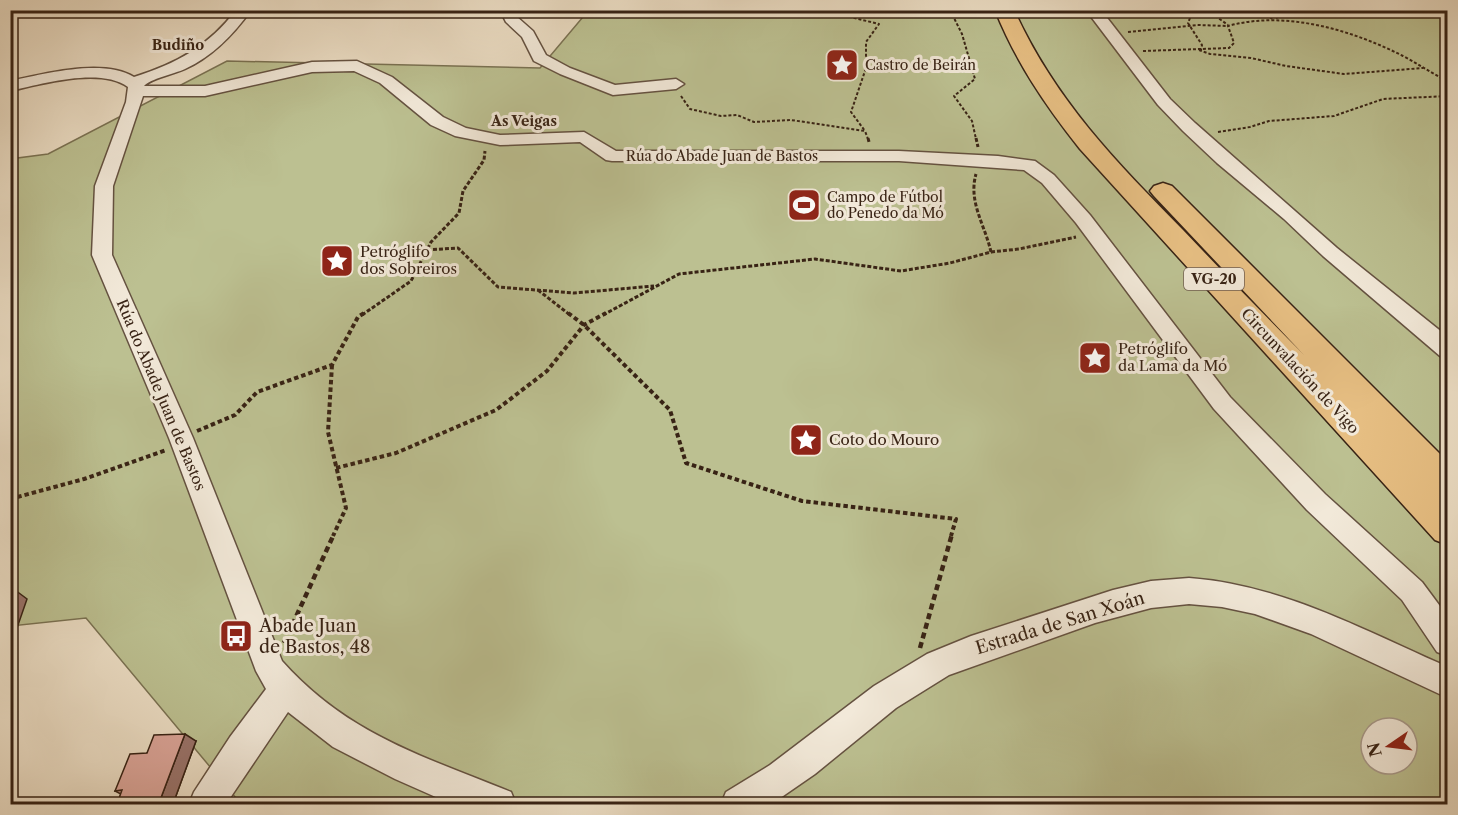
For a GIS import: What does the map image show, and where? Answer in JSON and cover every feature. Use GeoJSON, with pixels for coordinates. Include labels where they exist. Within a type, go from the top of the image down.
{"type":"FeatureCollection","features":[{"type":"Feature","properties":{"kind":"highway","name":"Circunvalación de Vigo"},"geometry":{"type":"LineString","coordinates":[[1004,10],[1029,62],[1072,123],[1140,200],[1448,530]]}},
{"type":"Feature","properties":{"kind":"highway","name":"Circunvalación de Vigo"},"geometry":{"type":"LineString","coordinates":[[1038,38],[1070,85],[1117,143],[1448,485]]}},
{"type":"Feature","properties":{"kind":"street"},"geometry":{"type":"LineString","coordinates":[[134,87],[208,51],[226,35],[244,10]]}},
{"type":"Feature","properties":{"kind":"street"},"geometry":{"type":"LineString","coordinates":[[507,10],[510,19],[523,28],[533,42],[539,58],[565,71],[614,90],[676,84]]}},
{"type":"Feature","properties":{"kind":"street"},"geometry":{"type":"LineString","coordinates":[[1093,10],[1164,102],[1197,135],[1291,215],[1330,252],[1448,350]]}},
{"type":"Feature","properties":{"kind":"street","name":"Rúa do Abade Juan de Bastos"},"geometry":{"type":"LineString","coordinates":[[10,86],[87,74],[115,75],[134,87],[205,91],[312,67],[357,66],[386,80],[437,121],[461,132],[486,139],[584,137],[612,156],[870,155],[981,160],[1029,165],[1048,179],[1094,233],[1222,403],[1316,502],[1412,591],[1448,642]]}},
{"type":"Feature","properties":{"kind":"street","name":"Rúa do Abade Juan de Bastos"},"geometry":{"type":"LineString","coordinates":[[134,87],[104,186],[102,255],[182,441],[278,680]]}},
{"type":"Feature","properties":{"kind":"street","name":"Estrada de San Xoán"},"geometry":{"type":"LineString","coordinates":[[738,804],[758,795],[839,733],[872,704],[912,678],[951,658],[1112,604],[1154,595],[1187,591],[1214,592],[1274,608],[1332,630],[1448,683]]}},
{"type":"Feature","properties":{"kind":"street"},"geometry":{"type":"LineString","coordinates":[[206,804],[242,749],[278,680],[320,718],[370,750],[499,804]]}},
{"type":"Feature","properties":{"kind":"path"},"geometry":{"type":"LineString","coordinates":[[842,10],[846,16],[879,24],[866,42],[866,68],[851,112],[866,131],[870,155]]}},
{"type":"Feature","properties":{"kind":"path"},"geometry":{"type":"LineString","coordinates":[[950,10],[962,34],[975,79],[954,96],[972,121],[981,160],[972,184],[978,217],[989,235],[991,252]]}},
{"type":"Feature","properties":{"kind":"path"},"geometry":{"type":"LineString","coordinates":[[1125,51],[1200,50],[1232,46],[1234,40],[1228,26],[1207,10]]}},
{"type":"Feature","properties":{"kind":"path"},"geometry":{"type":"LineString","coordinates":[[1264,10],[1273,20]]}},
{"type":"Feature","properties":{"kind":"path"},"geometry":{"type":"LineString","coordinates":[[1273,20],[1294,10]]}},
{"type":"Feature","properties":{"kind":"path"},"geometry":{"type":"LineString","coordinates":[[1190,18],[1188,22],[1192,25],[1200,50]]}},
{"type":"Feature","properties":{"kind":"path"},"geometry":{"type":"LineString","coordinates":[[1112,34],[1192,25],[1228,26],[1273,20],[1342,32],[1402,56],[1448,81]]}},
{"type":"Feature","properties":{"kind":"path"},"geometry":{"type":"LineString","coordinates":[[1200,50],[1210,54],[1251,58],[1286,66],[1344,74],[1424,68]]}},
{"type":"Feature","properties":{"kind":"path"},"geometry":{"type":"LineString","coordinates":[[676,84],[690,109],[721,116],[736,115],[754,122],[791,120],[866,131]]}},
{"type":"Feature","properties":{"kind":"path"},"geometry":{"type":"LineString","coordinates":[[1197,135],[1243,129],[1280,119],[1300,120],[1334,116],[1383,99],[1448,96]]}},
{"type":"Feature","properties":{"kind":"path"},"geometry":{"type":"LineString","coordinates":[[278,680],[346,507],[328,432],[332,365],[358,317],[411,281],[431,242],[459,213],[463,191],[484,160],[486,139]]}},
{"type":"Feature","properties":{"kind":"path"},"geometry":{"type":"LineString","coordinates":[[336,468],[396,453],[496,410],[547,370],[584,325],[679,274],[815,259],[902,271],[1094,233]]}},
{"type":"Feature","properties":{"kind":"path"},"geometry":{"type":"LineString","coordinates":[[427,250],[459,248],[498,288],[574,292],[658,286]]}},
{"type":"Feature","properties":{"kind":"path"},"geometry":{"type":"LineString","coordinates":[[538,290],[584,325],[670,410],[686,463],[802,501],[956,519],[912,678]]}},
{"type":"Feature","properties":{"kind":"path"},"geometry":{"type":"LineString","coordinates":[[10,499],[84,479],[182,441],[235,415],[257,392],[332,365]]}},
{"type":"Feature","properties":{"kind":"green space"},"geometry":{"type":"Polygon","coordinates":[[[588,11],[1447,11],[1447,804],[241,804],[86,618],[11,626],[10,159],[48,154],[227,61],[540,68],[588,11]]]}},
{"type":"Feature","properties":{"kind":"building"},"geometry":{"type":"Polygon","coordinates":[[[15,590],[10,602],[10,591],[15,590]]]}},
{"type":"Feature","properties":{"kind":"building"},"geometry":{"type":"Polygon","coordinates":[[[185,734],[159,803],[117,804],[122,790],[115,791],[130,754],[147,753],[154,735],[185,734]]]}},
{"type":"Feature","properties":{"kind":"place","name":"Castro de Beirán"},"geometry":{"type":"Point","coordinates":[842,65]}},
{"type":"Feature","properties":{"kind":"place","name":"Campo de Fútbol do Penedo da Mó"},"geometry":{"type":"Point","coordinates":[804,205]}},
{"type":"Feature","properties":{"kind":"place","name":"Petróglifo dos Sobreiros"},"geometry":{"type":"Point","coordinates":[337,261]}},
{"type":"Feature","properties":{"kind":"place","name":"Petróglifo da Lama da Mó"},"geometry":{"type":"Point","coordinates":[1095,358]}},
{"type":"Feature","properties":{"kind":"place","name":"Coto do Mouro"},"geometry":{"type":"Point","coordinates":[806,440]}},
{"type":"Feature","properties":{"kind":"place","name":"Abade Juan de Bastos, 48"},"geometry":{"type":"Point","coordinates":[236,636]}},
{"type":"Feature","properties":{"kind":"district","name":"Budiño"},"geometry":{"type":"Point","coordinates":[178,45]}},
{"type":"Feature","properties":{"kind":"district","name":"As Veigas"},"geometry":{"type":"Point","coordinates":[524,121]}}]}
